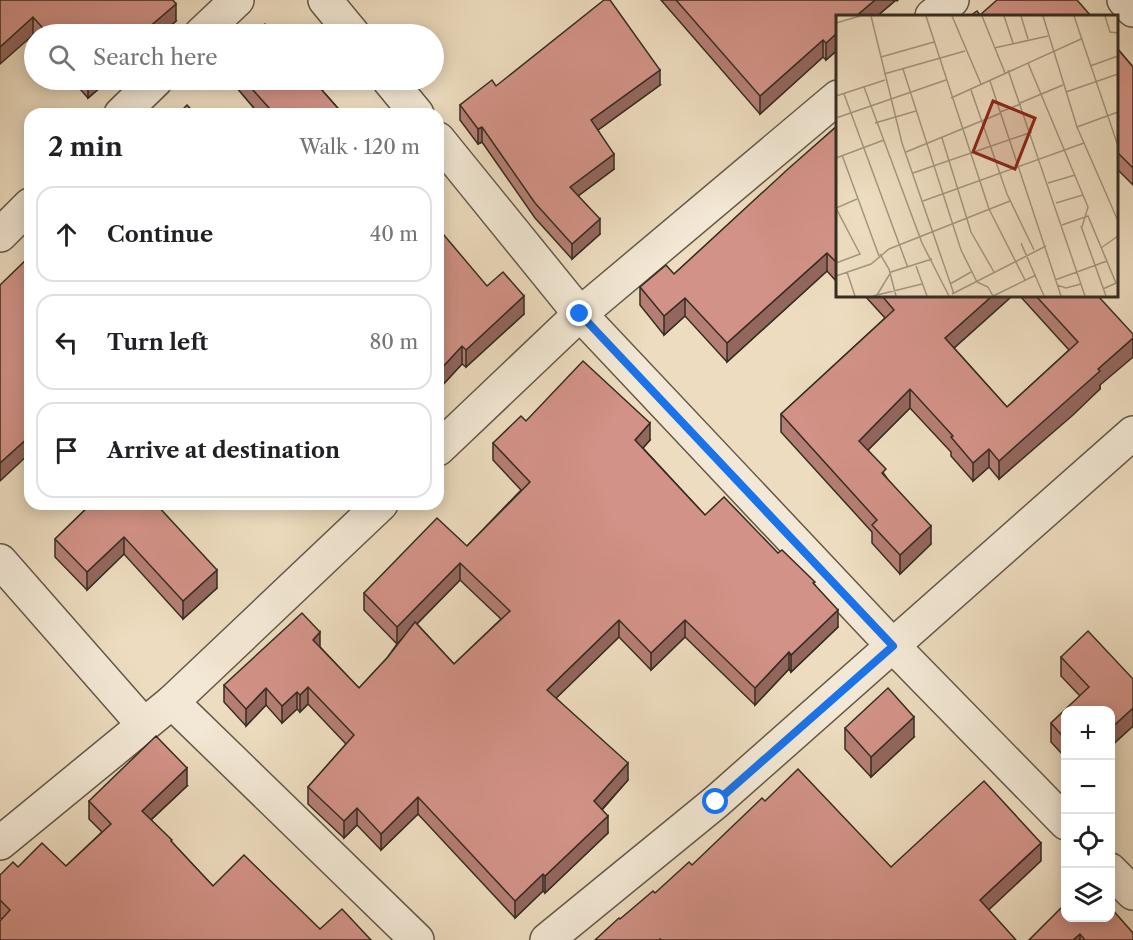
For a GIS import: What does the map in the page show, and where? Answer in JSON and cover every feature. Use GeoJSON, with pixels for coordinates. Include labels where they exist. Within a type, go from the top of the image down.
{"type":"FeatureCollection","features":[{"type":"Feature","properties":{"kind":"street"},"geometry":{"type":"LineString","coordinates":[[212,24],[237,0]]}},
{"type":"Feature","properties":{"kind":"street"},"geometry":{"type":"LineString","coordinates":[[325,0],[345,24]]}},
{"type":"Feature","properties":{"kind":"street"},"geometry":{"type":"LineString","coordinates":[[933,15],[952,0]]}},
{"type":"Feature","properties":{"kind":"street"},"geometry":{"type":"LineString","coordinates":[[1124,0],[1133,10]]}},
{"type":"Feature","properties":{"kind":"street"},"geometry":{"type":"LineString","coordinates":[[127,108],[146,90]]}},
{"type":"Feature","properties":{"kind":"street"},"geometry":{"type":"LineString","coordinates":[[397,90],[412,108]]}},
{"type":"Feature","properties":{"kind":"street"},"geometry":{"type":"LineString","coordinates":[[444,443],[580,314],[836,98]]}},
{"type":"Feature","properties":{"kind":"street"},"geometry":{"type":"LineString","coordinates":[[444,146],[580,314],[893,646],[1061,819]]}},
{"type":"Feature","properties":{"kind":"street"},"geometry":{"type":"LineString","coordinates":[[0,235],[24,211]]}},
{"type":"Feature","properties":{"kind":"street"},"geometry":{"type":"LineString","coordinates":[[547,940],[716,802],[1133,433]]}},
{"type":"Feature","properties":{"kind":"street"},"geometry":{"type":"LineString","coordinates":[[0,843],[172,702],[375,510]]}},
{"type":"Feature","properties":{"kind":"street"},"geometry":{"type":"LineString","coordinates":[[0,561],[144,725]]}},
{"type":"Feature","properties":{"kind":"street"},"geometry":{"type":"LineString","coordinates":[[172,702],[417,940]]}},
{"type":"Feature","properties":{"kind":"street"},"geometry":{"type":"LineString","coordinates":[[1115,875],[1133,893]]}},
{"type":"Feature","properties":{"kind":"building"},"geometry":{"type":"Polygon","coordinates":[[[0,0],[173,0],[176,4],[153,24],[39,24],[33,17],[0,47],[0,0]]]}},
{"type":"Feature","properties":{"kind":"building"},"geometry":{"type":"Polygon","coordinates":[[[604,0],[610,0],[660,70],[591,120],[614,154],[570,187],[600,219],[572,244],[535,203],[482,127],[478,129],[460,105],[492,80],[496,86],[604,0]]]}},
{"type":"Feature","properties":{"kind":"building"},"geometry":{"type":"Polygon","coordinates":[[[676,0],[875,0],[857,15],[836,15],[836,34],[826,43],[823,40],[760,96],[676,0]]]}},
{"type":"Feature","properties":{"kind":"building"},"geometry":{"type":"Polygon","coordinates":[[[997,0],[1077,0],[1090,15],[980,15],[997,0]]]}},
{"type":"Feature","properties":{"kind":"building"},"geometry":{"type":"Polygon","coordinates":[[[1118,49],[1133,67],[1133,168],[1118,153],[1118,49]]]}},
{"type":"Feature","properties":{"kind":"building"},"geometry":{"type":"Polygon","coordinates":[[[253,90],[322,90],[338,108],[269,108],[253,90]]]}},
{"type":"Feature","properties":{"kind":"building"},"geometry":{"type":"Polygon","coordinates":[[[836,127],[836,262],[827,253],[727,343],[685,298],[664,316],[640,287],[666,265],[674,274],[836,127]]]}},
{"type":"Feature","properties":{"kind":"building"},"geometry":{"type":"Polygon","coordinates":[[[444,235],[487,286],[503,272],[524,296],[466,350],[462,346],[444,366],[444,235]]]}},
{"type":"Feature","properties":{"kind":"building"},"geometry":{"type":"Polygon","coordinates":[[[24,262],[24,441],[0,463],[0,285],[24,262]]]}},
{"type":"Feature","properties":{"kind":"building"},"geometry":{"type":"Polygon","coordinates":[[[883,297],[991,297],[945,338],[1007,407],[1078,342],[1037,297],[1099,297],[1133,334],[1133,338],[1098,369],[1100,371],[999,461],[989,449],[973,463],[951,437],[953,436],[910,389],[859,441],[886,469],[882,473],[931,526],[900,555],[872,525],[877,520],[781,414],[894,310],[883,297]]]}},
{"type":"Feature","properties":{"kind":"building"},"geometry":{"type":"Polygon","coordinates":[[[583,361],[650,423],[635,440],[705,515],[724,497],[778,553],[782,550],[815,582],[813,583],[838,610],[791,655],[789,652],[755,688],[685,620],[651,653],[619,620],[547,690],[628,763],[594,801],[608,816],[515,901],[418,797],[381,834],[357,808],[344,821],[308,787],[354,735],[308,687],[300,695],[297,692],[282,706],[266,688],[246,709],[224,685],[302,613],[320,632],[313,640],[359,688],[387,658],[415,622],[454,664],[510,611],[460,563],[397,627],[364,593],[437,518],[467,546],[530,482],[493,443],[521,416],[526,421],[583,361]]]}},
{"type":"Feature","properties":{"kind":"building"},"geometry":{"type":"Polygon","coordinates":[[[85,510],[162,510],[217,570],[183,601],[124,537],[87,572],[55,539],[85,510]]]}},
{"type":"Feature","properties":{"kind":"building"},"geometry":{"type":"Polygon","coordinates":[[[1088,631],[1133,679],[1133,708],[1115,724],[1115,706],[1069,706],[1089,687],[1061,657],[1088,631]]]}},
{"type":"Feature","properties":{"kind":"building"},"geometry":{"type":"Polygon","coordinates":[[[888,688],[914,717],[871,757],[845,728],[888,688]]]}},
{"type":"Feature","properties":{"kind":"building"},"geometry":{"type":"Polygon","coordinates":[[[1061,714],[1061,734],[1051,723],[1061,714]]]}},
{"type":"Feature","properties":{"kind":"building"},"geometry":{"type":"Polygon","coordinates":[[[156,736],[187,768],[142,811],[172,840],[213,886],[244,855],[320,929],[342,909],[371,940],[0,940],[0,921],[10,910],[0,900],[0,875],[13,862],[18,867],[42,843],[66,866],[111,824],[89,801],[156,736]]]}},
{"type":"Feature","properties":{"kind":"building"},"geometry":{"type":"Polygon","coordinates":[[[798,769],[891,867],[984,781],[1041,843],[980,900],[1016,940],[595,940],[653,891],[655,893],[689,862],[692,865],[762,798],[765,801],[798,769]]]}},
{"type":"Feature","properties":{"kind":"building"},"geometry":{"type":"Polygon","coordinates":[[[1061,908],[1061,922],[1115,922],[1115,913],[1133,933],[1133,940],[1085,940],[1080,934],[1073,940],[1029,940],[1061,908]]]}},
{"type":"Feature","properties":{"kind":"route"},"geometry":{"type":"LineString","coordinates":[[580,314],[893,646],[716,802]]}}]}
